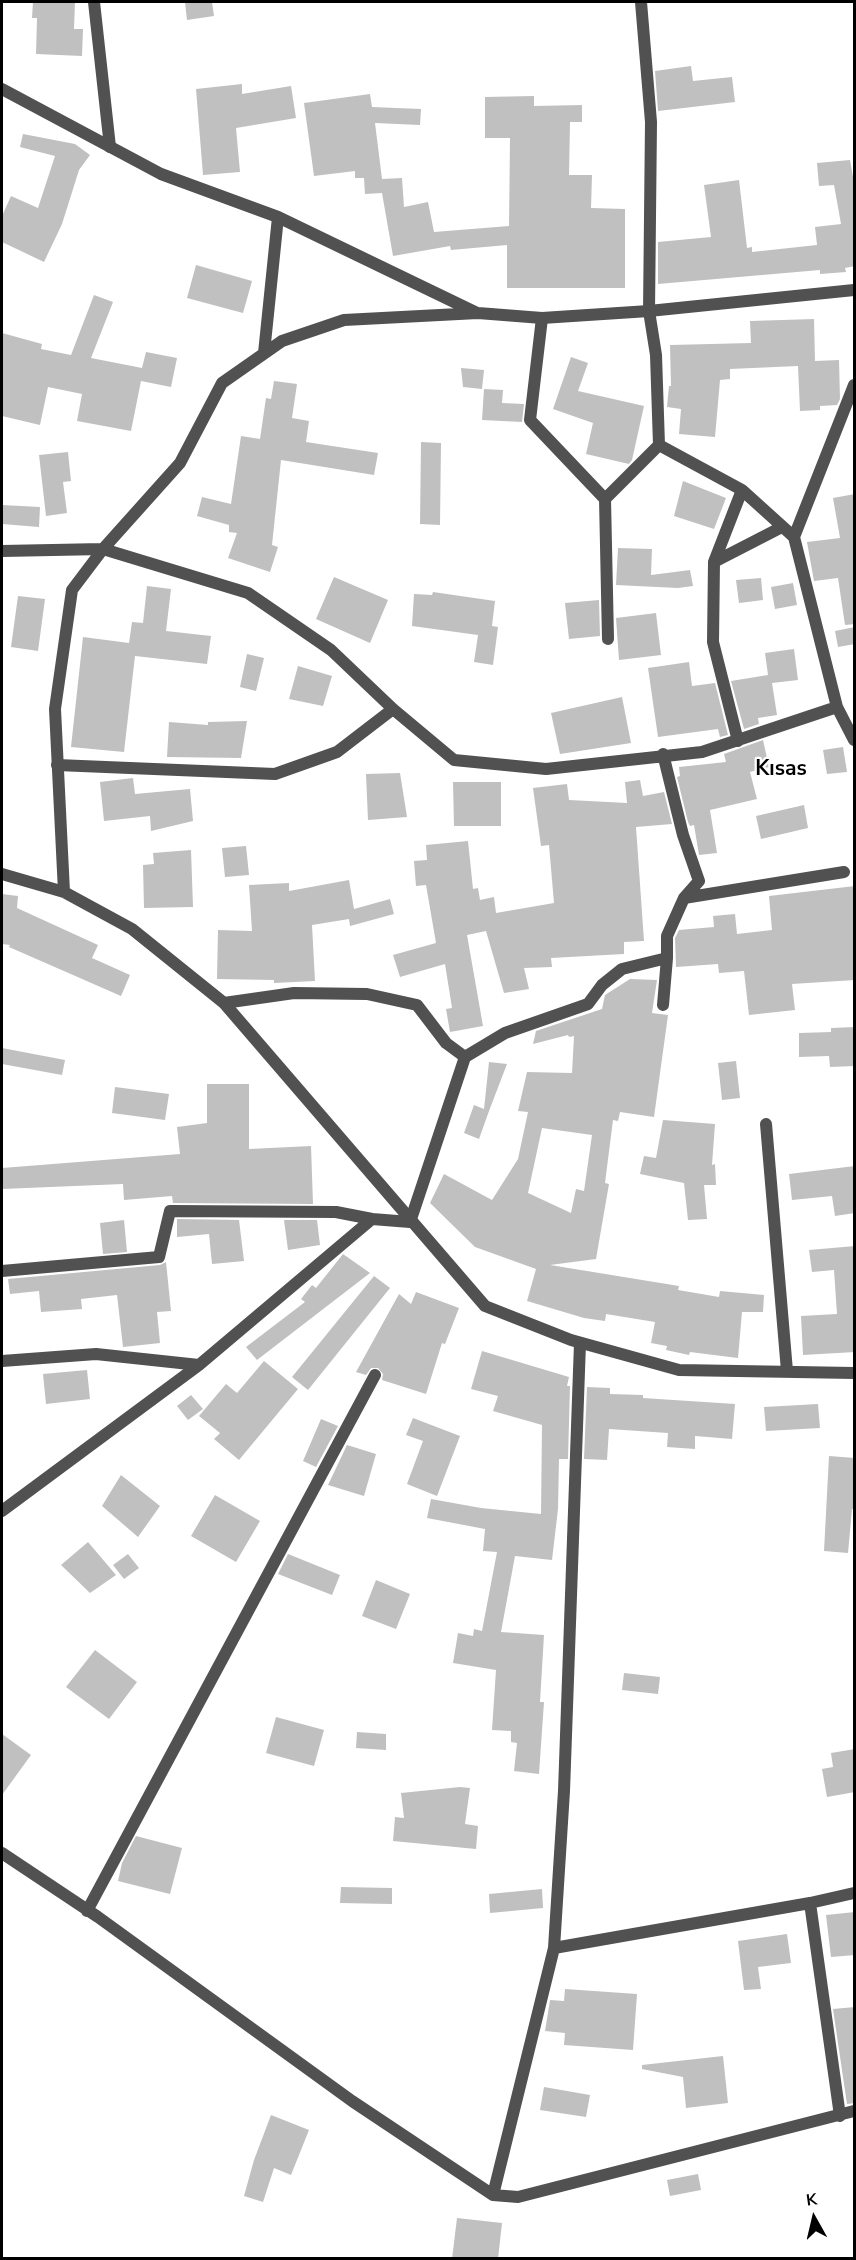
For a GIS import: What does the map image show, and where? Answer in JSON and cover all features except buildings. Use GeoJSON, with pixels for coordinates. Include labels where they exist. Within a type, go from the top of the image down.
{"type":"FeatureCollection","features":[{"type":"Feature","properties":{"kind":"street"},"geometry":{"type":"LineString","coordinates":[[94,2],[110,147]]}},
{"type":"Feature","properties":{"kind":"street"},"geometry":{"type":"LineString","coordinates":[[605,499],[659,445],[656,355],[649,311],[651,122],[641,2]]}},
{"type":"Feature","properties":{"kind":"street"},"geometry":{"type":"LineString","coordinates":[[2,89],[161,174],[278,217],[478,313]]}},
{"type":"Feature","properties":{"kind":"street"},"geometry":{"type":"LineString","coordinates":[[264,353],[278,217]]}},
{"type":"Feature","properties":{"kind":"street"},"geometry":{"type":"LineString","coordinates":[[64,892],[55,709],[72,590],[103,549],[180,463],[222,383],[282,341],[344,320],[478,313],[542,318],[649,311],[855,290]]}},
{"type":"Feature","properties":{"kind":"street"},"geometry":{"type":"LineString","coordinates":[[542,318],[530,420],[605,499],[608,639]]}},
{"type":"Feature","properties":{"kind":"street"},"geometry":{"type":"LineString","coordinates":[[794,537],[855,385]]}},
{"type":"Feature","properties":{"kind":"street"},"geometry":{"type":"LineString","coordinates":[[659,445],[742,490],[794,537],[837,707],[855,740]]}},
{"type":"Feature","properties":{"kind":"street"},"geometry":{"type":"LineString","coordinates":[[738,741],[713,642],[714,562],[742,490]]}},
{"type":"Feature","properties":{"kind":"street"},"geometry":{"type":"LineString","coordinates":[[714,562],[782,526]]}},
{"type":"Feature","properties":{"kind":"street"},"geometry":{"type":"LineString","coordinates":[[2,551],[103,549],[248,593],[331,650],[393,709],[454,760],[546,769],[663,754],[702,752],[837,707]]}},
{"type":"Feature","properties":{"kind":"street"},"geometry":{"type":"LineString","coordinates":[[57,765],[275,774],[337,752],[393,709]]}},
{"type":"Feature","properties":{"kind":"street"},"geometry":{"type":"LineString","coordinates":[[663,754],[682,835],[699,881],[684,898],[668,936],[663,1005]]}},
{"type":"Feature","properties":{"kind":"street"},"geometry":{"type":"LineString","coordinates":[[684,898],[844,872]]}},
{"type":"Feature","properties":{"kind":"street"},"geometry":{"type":"LineString","coordinates":[[2,874],[64,892],[132,929],[224,1003],[410,1222],[485,1306],[580,1343],[679,1370],[855,1373]]}},
{"type":"Feature","properties":{"kind":"street"},"geometry":{"type":"LineString","coordinates":[[410,1222],[465,1057],[505,1033],[588,1004],[602,985],[622,969],[668,958]]}},
{"type":"Feature","properties":{"kind":"street"},"geometry":{"type":"LineString","coordinates":[[224,1003],[294,993],[367,994],[417,1005],[446,1043],[465,1057]]}},
{"type":"Feature","properties":{"kind":"street"},"geometry":{"type":"LineString","coordinates":[[766,1124],[786,1371]]}},
{"type":"Feature","properties":{"kind":"street"},"geometry":{"type":"LineString","coordinates":[[2,1271],[159,1257],[170,1211],[336,1212],[372,1219],[410,1222]]}},
{"type":"Feature","properties":{"kind":"street"},"geometry":{"type":"LineString","coordinates":[[2,1511],[199,1365],[372,1219]]}},
{"type":"Feature","properties":{"kind":"street"},"geometry":{"type":"LineString","coordinates":[[493,2195],[554,1948],[564,1791],[580,1343]]}},
{"type":"Feature","properties":{"kind":"street"},"geometry":{"type":"LineString","coordinates":[[2,1361],[96,1354],[199,1365]]}},
{"type":"Feature","properties":{"kind":"street"},"geometry":{"type":"LineString","coordinates":[[87,1911],[375,1375]]}},
{"type":"Feature","properties":{"kind":"street"},"geometry":{"type":"LineString","coordinates":[[2,1853],[108,1924],[352,2102],[493,2195],[518,2198],[855,2111]]}},
{"type":"Feature","properties":{"kind":"street"},"geometry":{"type":"LineString","coordinates":[[554,1948],[855,1893]]}},
{"type":"Feature","properties":{"kind":"street"},"geometry":{"type":"LineString","coordinates":[[810,1903],[840,2116]]}},
{"type":"Feature","properties":{"kind":"district","name":"Kısas"},"geometry":{"type":"Point","coordinates":[781,770]}}]}
